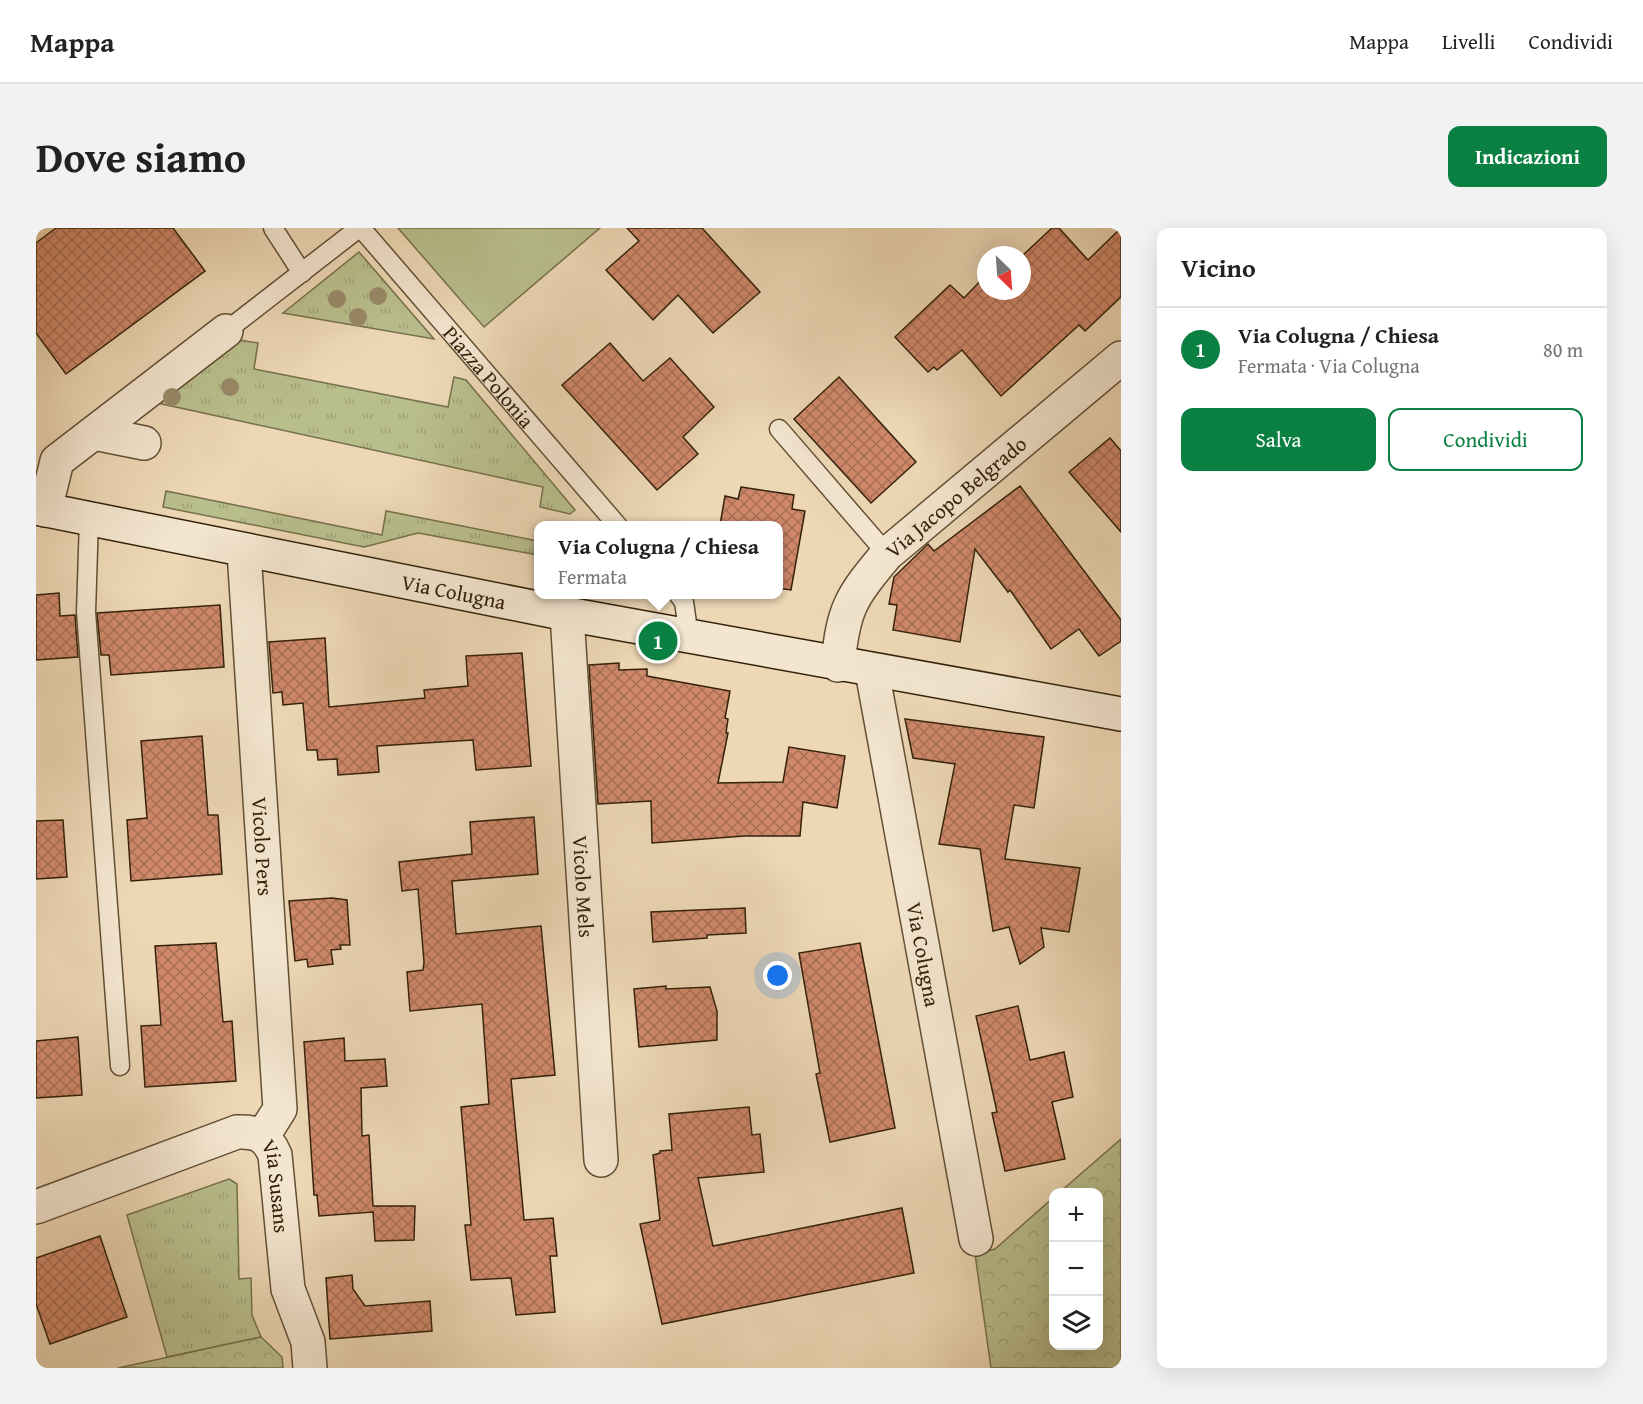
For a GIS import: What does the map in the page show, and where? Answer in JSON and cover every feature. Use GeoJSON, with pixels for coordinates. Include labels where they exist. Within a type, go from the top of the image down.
{"type":"FeatureCollection","features":[{"type":"Feature","properties":{"kind":"street","name":"Piazza Polonia"},"geometry":{"type":"LineString","coordinates":[[41,509],[57,461],[235,324]]}},
{"type":"Feature","properties":{"kind":"street","name":"Via Jacopo Belgrado"},"geometry":{"type":"LineString","coordinates":[[838,665],[842,625],[855,592],[887,554],[1121,358]]}},
{"type":"Feature","properties":{"kind":"street"},"geometry":{"type":"LineString","coordinates":[[93,433],[144,443]]}},
{"type":"Feature","properties":{"kind":"street","name":"Via Colugna"},"geometry":{"type":"LineString","coordinates":[[41,509],[567,614],[838,665],[1121,714]]}},
{"type":"Feature","properties":{"kind":"street","name":"Vicolo Pers"},"geometry":{"type":"LineString","coordinates":[[244,551],[280,1109],[263,1136]]}},
{"type":"Feature","properties":{"kind":"street","name":"Vicolo Mels"},"geometry":{"type":"LineString","coordinates":[[567,614],[601,1160]]}},
{"type":"Feature","properties":{"kind":"street","name":"Via Colugna"},"geometry":{"type":"LineString","coordinates":[[872,671],[976,1239]]}},
{"type":"Feature","properties":{"kind":"street","name":"Via Susans"},"geometry":{"type":"LineString","coordinates":[[36,1207],[237,1132],[251,1131],[263,1136],[275,1155],[288,1289],[308,1342],[310,1368]]}},
{"type":"Feature","properties":{"kind":"lane"},"geometry":{"type":"LineString","coordinates":[[273,228],[302,273]]}},
{"type":"Feature","properties":{"kind":"lane","name":"Piazza Polonia"},"geometry":{"type":"LineString","coordinates":[[235,324],[360,228],[615,521]]}},
{"type":"Feature","properties":{"kind":"lane"},"geometry":{"type":"LineString","coordinates":[[779,429],[887,554]]}},
{"type":"Feature","properties":{"kind":"lane"},"geometry":{"type":"LineString","coordinates":[[89,519],[86,612],[120,1066]]}},
{"type":"Feature","properties":{"kind":"lane"},"geometry":{"type":"LineString","coordinates":[[682,599],[689,637]]}},
{"type":"Feature","properties":{"kind":"green space"},"geometry":{"type":"Polygon","coordinates":[[[398,228],[600,228],[484,327],[398,228]]]}},
{"type":"Feature","properties":{"kind":"green space"},"geometry":{"type":"Polygon","coordinates":[[[359,252],[434,339],[283,313],[359,252]]]}},
{"type":"Feature","properties":{"kind":"green space"},"geometry":{"type":"Polygon","coordinates":[[[233,339],[258,343],[254,369],[448,407],[454,377],[466,380],[575,510],[570,514],[540,507],[543,487],[153,402],[233,339]]]}},
{"type":"Feature","properties":{"kind":"green space"},"geometry":{"type":"Polygon","coordinates":[[[166,491],[382,535],[386,511],[534,540],[534,554],[418,533],[364,547],[163,507],[166,491]]]}},
{"type":"Feature","properties":{"kind":"green space"},"geometry":{"type":"Polygon","coordinates":[[[1121,1139],[1121,1368],[991,1368],[975,1254],[995,1249],[1049,1202],[1049,1350],[1103,1350],[1103,1188],[1065,1188],[1121,1139]]]}},
{"type":"Feature","properties":{"kind":"green space"},"geometry":{"type":"Polygon","coordinates":[[[229,1179],[237,1184],[239,1279],[251,1278],[252,1315],[261,1337],[167,1357],[127,1215],[229,1179]]]}},
{"type":"Feature","properties":{"kind":"green space"},"geometry":{"type":"Polygon","coordinates":[[[261,1337],[282,1357],[283,1368],[118,1368],[261,1337]]]}},
{"type":"Feature","properties":{"kind":"building"},"geometry":{"type":"Polygon","coordinates":[[[56,228],[173,228],[205,271],[66,374],[36,333],[36,243],[56,228]]]}},
{"type":"Feature","properties":{"kind":"building"},"geometry":{"type":"Polygon","coordinates":[[[627,228],[702,228],[760,292],[713,333],[678,295],[653,320],[606,270],[639,241],[627,228]]]}},
{"type":"Feature","properties":{"kind":"building"},"geometry":{"type":"Polygon","coordinates":[[[1052,228],[1059,228],[1088,260],[1121,228],[1121,297],[1085,331],[1079,325],[1001,396],[962,350],[937,370],[934,367],[928,372],[895,337],[950,285],[964,298],[977,284],[977,300],[1031,300],[1031,248],[1052,228]]]}},
{"type":"Feature","properties":{"kind":"building"},"geometry":{"type":"Polygon","coordinates":[[[610,343],[643,381],[670,358],[714,407],[683,437],[698,454],[657,490],[562,385],[610,343]]]}},
{"type":"Feature","properties":{"kind":"building"},"geometry":{"type":"Polygon","coordinates":[[[839,377],[916,462],[871,503],[794,419],[839,377]]]}},
{"type":"Feature","properties":{"kind":"building"},"geometry":{"type":"Polygon","coordinates":[[[1110,438],[1121,451],[1121,532],[1069,472],[1110,438]]]}},
{"type":"Feature","properties":{"kind":"building"},"geometry":{"type":"Polygon","coordinates":[[[1020,486],[1121,620],[1121,641],[1099,656],[1079,629],[1051,649],[1010,590],[1008,592],[975,549],[960,642],[893,630],[897,605],[889,604],[894,577],[928,544],[934,551],[1020,486]]]}},
{"type":"Feature","properties":{"kind":"building"},"geometry":{"type":"Polygon","coordinates":[[[741,487],[794,495],[792,509],[805,511],[791,590],[783,589],[783,521],[721,521],[725,496],[738,499],[741,487]]]}},
{"type":"Feature","properties":{"kind":"building"},"geometry":{"type":"Polygon","coordinates":[[[59,593],[60,616],[75,615],[78,657],[36,660],[36,595],[59,593]]]}},
{"type":"Feature","properties":{"kind":"building"},"geometry":{"type":"Polygon","coordinates":[[[220,605],[224,667],[111,675],[109,655],[101,655],[97,613],[220,605]]]}},
{"type":"Feature","properties":{"kind":"building"},"geometry":{"type":"Polygon","coordinates":[[[325,638],[329,707],[425,698],[424,690],[468,686],[466,656],[522,653],[531,766],[476,770],[473,740],[377,746],[379,772],[338,775],[337,759],[318,760],[317,750],[307,750],[303,703],[283,705],[282,692],[273,693],[269,642],[325,638]]]}},
{"type":"Feature","properties":{"kind":"building"},"geometry":{"type":"Polygon","coordinates":[[[619,663],[619,670],[647,669],[647,676],[730,691],[725,718],[728,719],[726,733],[728,733],[718,783],[783,782],[789,747],[845,756],[837,808],[803,802],[800,836],[744,836],[652,843],[651,801],[598,804],[589,665],[619,663]]]}},
{"type":"Feature","properties":{"kind":"building"},"geometry":{"type":"Polygon","coordinates":[[[905,719],[1044,737],[1034,808],[1014,805],[1005,859],[1080,868],[1069,932],[1041,928],[1044,947],[1020,964],[1009,927],[993,931],[980,849],[939,844],[955,764],[913,758],[905,719]]]}},
{"type":"Feature","properties":{"kind":"building"},"geometry":{"type":"Polygon","coordinates":[[[202,736],[208,815],[218,815],[222,874],[131,881],[127,820],[147,818],[141,741],[202,736]]]}},
{"type":"Feature","properties":{"kind":"building"},"geometry":{"type":"Polygon","coordinates":[[[534,817],[538,874],[452,881],[456,934],[541,926],[555,1075],[511,1079],[524,1220],[553,1218],[557,1256],[550,1256],[555,1312],[516,1315],[511,1278],[471,1280],[465,1225],[471,1225],[461,1107],[489,1104],[482,1004],[410,1011],[407,972],[423,970],[424,962],[418,889],[402,891],[399,862],[472,854],[470,822],[534,817]]]}},
{"type":"Feature","properties":{"kind":"building"},"geometry":{"type":"Polygon","coordinates":[[[63,820],[67,877],[36,879],[36,821],[63,820]]]}},
{"type":"Feature","properties":{"kind":"building"},"geometry":{"type":"Polygon","coordinates":[[[332,898],[347,900],[350,945],[340,945],[341,949],[331,950],[333,964],[308,967],[307,959],[295,961],[289,901],[332,898]]]}},
{"type":"Feature","properties":{"kind":"building"},"geometry":{"type":"Polygon","coordinates":[[[745,908],[746,933],[653,942],[651,912],[745,908]]]}},
{"type":"Feature","properties":{"kind":"building"},"geometry":{"type":"Polygon","coordinates":[[[216,943],[223,1022],[232,1021],[236,1081],[145,1087],[141,1026],[161,1025],[155,946],[216,943]]]}},
{"type":"Feature","properties":{"kind":"building"},"geometry":{"type":"Polygon","coordinates":[[[860,943],[895,1128],[830,1142],[816,1074],[820,1073],[799,953],[860,943]]]}},
{"type":"Feature","properties":{"kind":"building"},"geometry":{"type":"Polygon","coordinates":[[[666,986],[666,989],[710,987],[717,1011],[717,1040],[639,1047],[634,989],[666,986]]]}},
{"type":"Feature","properties":{"kind":"building"},"geometry":{"type":"Polygon","coordinates":[[[1018,1006],[1030,1060],[1064,1052],[1073,1097],[1052,1102],[1065,1159],[1005,1171],[992,1113],[997,1112],[976,1016],[1018,1006]]]}},
{"type":"Feature","properties":{"kind":"building"},"geometry":{"type":"Polygon","coordinates":[[[78,1037],[82,1095],[36,1098],[36,1041],[78,1037]]]}},
{"type":"Feature","properties":{"kind":"building"},"geometry":{"type":"Polygon","coordinates":[[[344,1038],[345,1061],[385,1059],[387,1086],[361,1088],[362,1136],[369,1135],[373,1206],[415,1206],[414,1240],[375,1241],[373,1212],[319,1216],[317,1195],[314,1195],[304,1042],[344,1038]]]}},
{"type":"Feature","properties":{"kind":"building"},"geometry":{"type":"Polygon","coordinates":[[[749,1107],[752,1135],[760,1134],[764,1172],[698,1178],[713,1246],[902,1208],[914,1273],[662,1324],[640,1224],[660,1220],[653,1155],[660,1151],[672,1150],[669,1114],[749,1107]]]}},
{"type":"Feature","properties":{"kind":"building"},"geometry":{"type":"Polygon","coordinates":[[[100,1236],[127,1317],[50,1344],[36,1304],[36,1258],[100,1236]]]}},
{"type":"Feature","properties":{"kind":"building"},"geometry":{"type":"Polygon","coordinates":[[[352,1275],[353,1289],[365,1306],[430,1301],[432,1331],[330,1339],[326,1278],[352,1275]]]}},
{"type":"Feature","properties":{"kind":"place","name":"Via Colugna / Chiesa"},"geometry":{"type":"Point","coordinates":[658,641]}}]}
